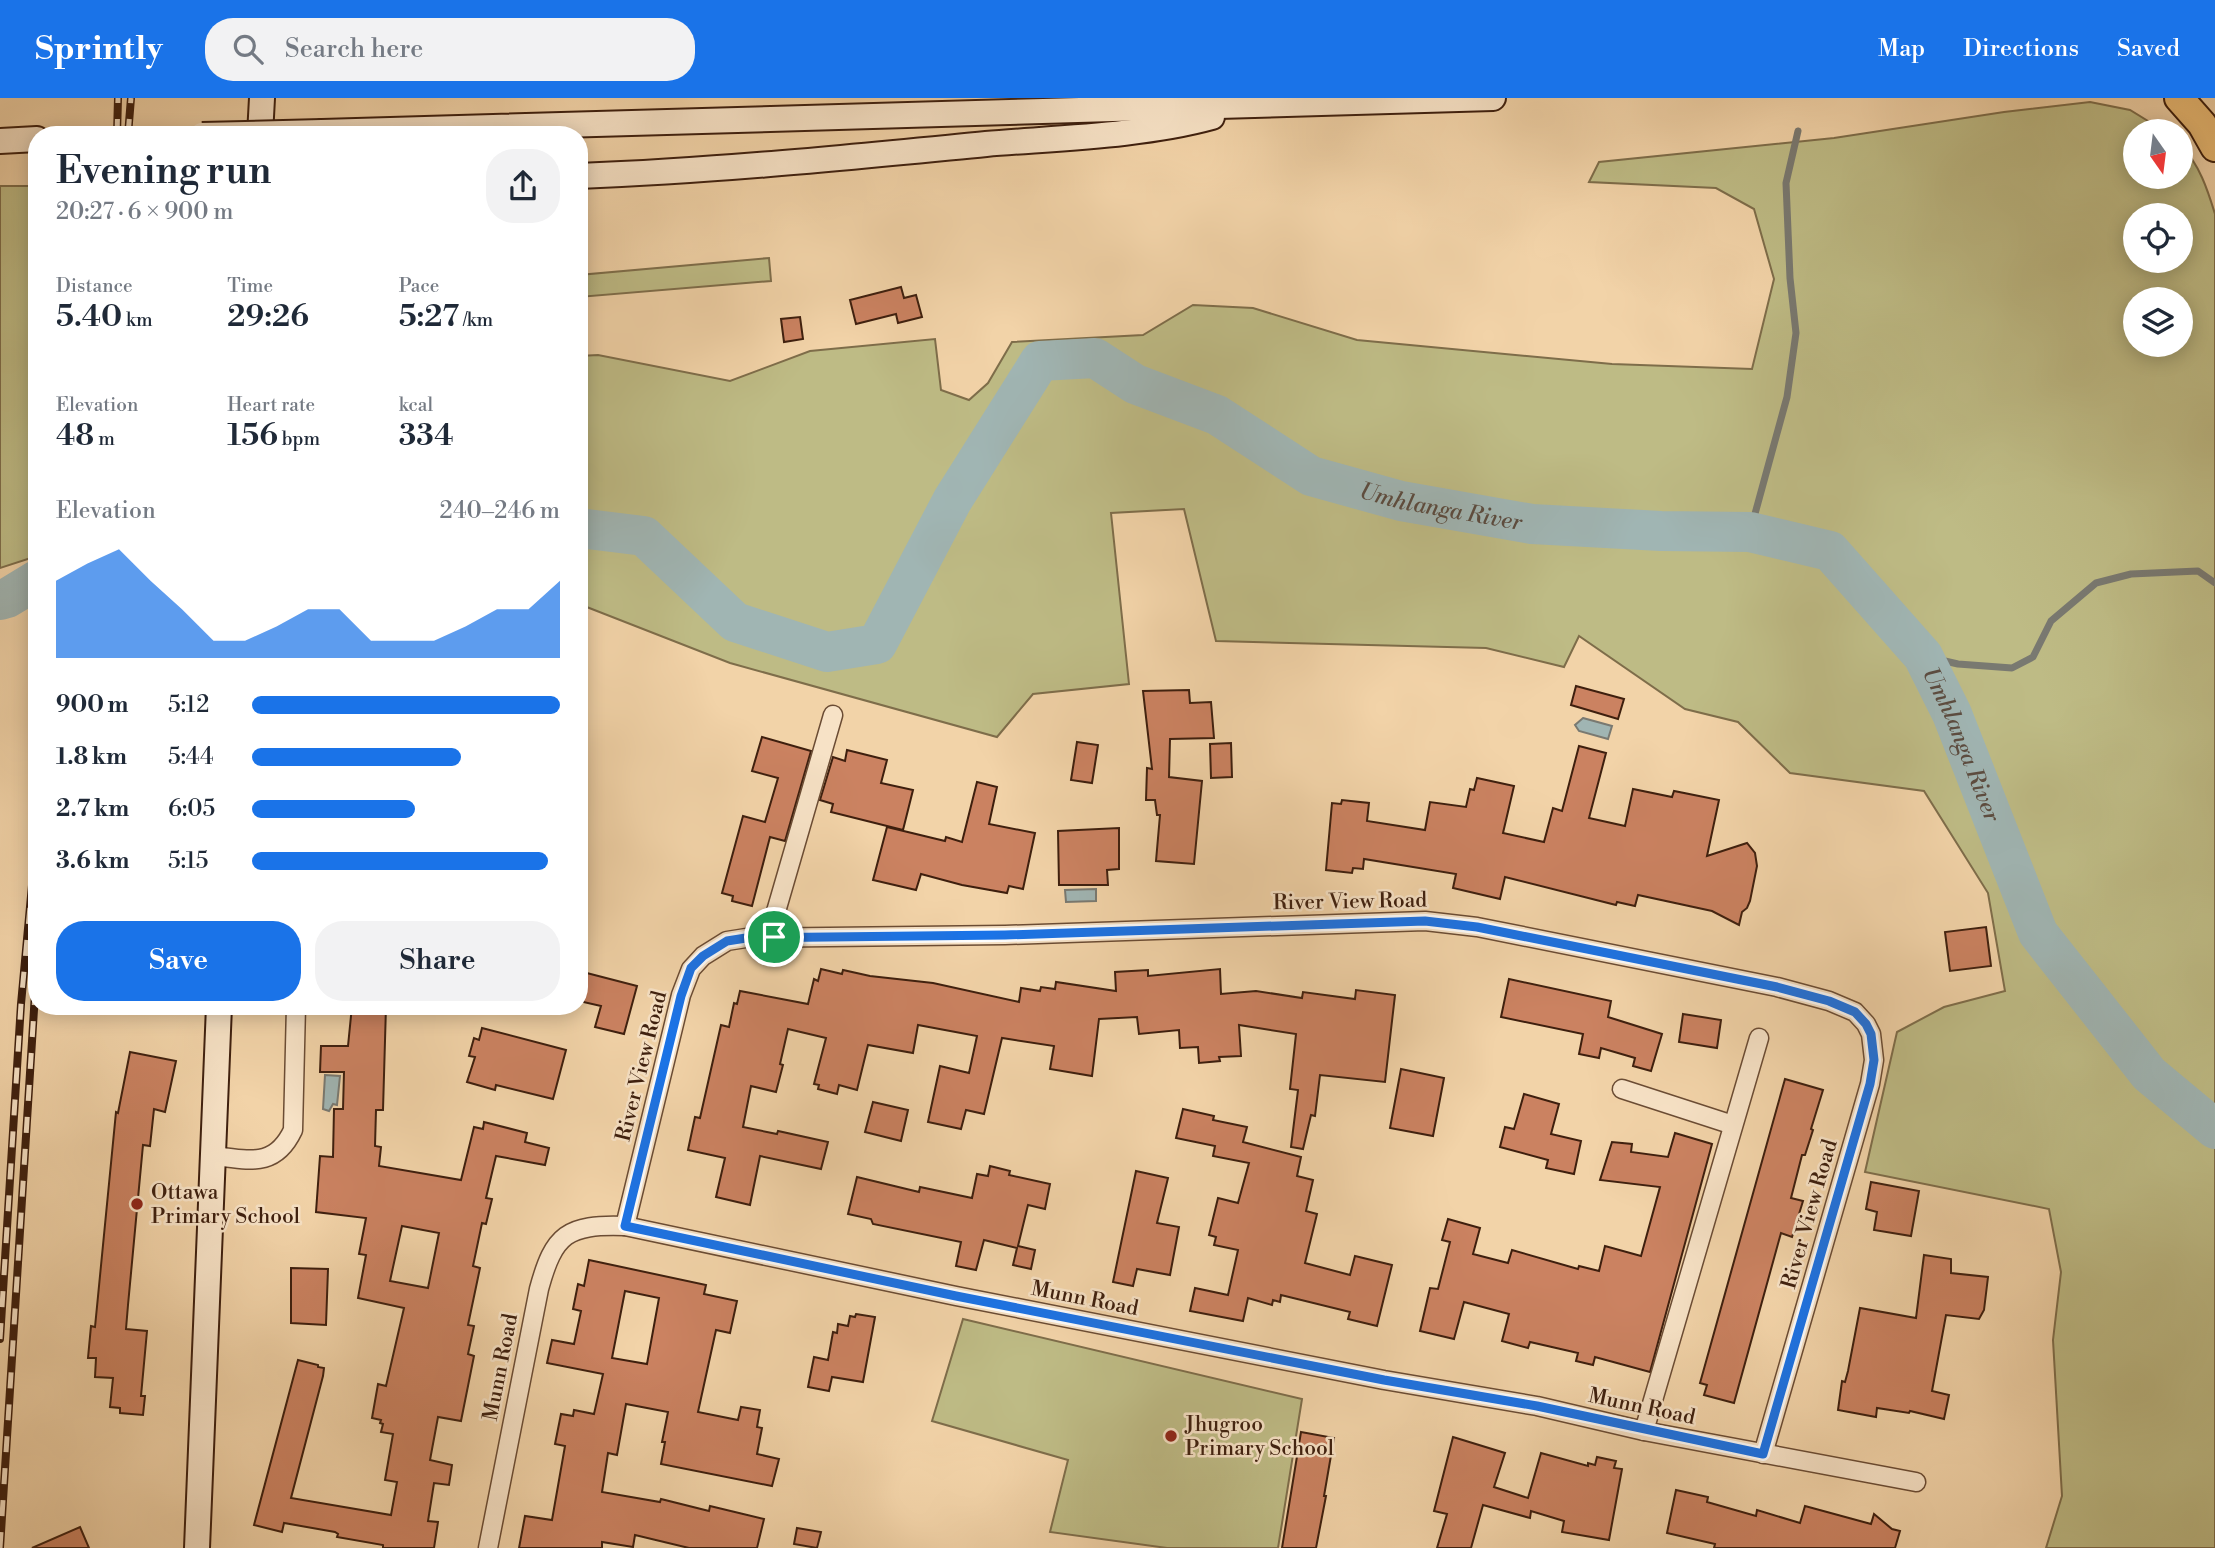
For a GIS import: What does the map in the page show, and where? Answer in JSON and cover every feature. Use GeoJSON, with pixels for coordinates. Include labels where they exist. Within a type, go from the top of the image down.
{"type":"FeatureCollection","features":[{"type":"Feature","properties":{"kind":"main road"},"geometry":{"type":"LineString","coordinates":[[2179,98],[2202,124],[2215,147]]}},
{"type":"Feature","properties":{"kind":"street"},"geometry":{"type":"LineString","coordinates":[[261,126],[262,98]]}},
{"type":"Feature","properties":{"kind":"street"},"geometry":{"type":"LineString","coordinates":[[529,126],[1493,98]]}},
{"type":"Feature","properties":{"kind":"street"},"geometry":{"type":"LineString","coordinates":[[588,176],[725,168],[1134,130],[1179,125],[1253,105]]}},
{"type":"Feature","properties":{"kind":"street"},"geometry":{"type":"LineString","coordinates":[[774,937],[775,915],[833,715]]}},
{"type":"Feature","properties":{"kind":"street","name":"River View Road"},"geometry":{"type":"LineString","coordinates":[[625,1226],[681,996],[691,968],[703,956],[727,941],[774,937],[1005,935],[1443,922],[1777,987],[1829,1001],[1855,1012],[1866,1024],[1875,1047],[1870,1084],[1763,1454]]}},
{"type":"Feature","properties":{"kind":"street"},"geometry":{"type":"LineString","coordinates":[[197,1548],[219,1015]]}},
{"type":"Feature","properties":{"kind":"street"},"geometry":{"type":"LineString","coordinates":[[214,1156],[254,1160],[279,1152],[286,1144],[293,1130],[296,1015]]}},
{"type":"Feature","properties":{"kind":"street"},"geometry":{"type":"LineString","coordinates":[[1644,1431],[1759,1038]]}},
{"type":"Feature","properties":{"kind":"street"},"geometry":{"type":"LineString","coordinates":[[1622,1089],[1734,1125]]}},
{"type":"Feature","properties":{"kind":"street","name":"Munn Road"},"geometry":{"type":"LineString","coordinates":[[488,1548],[547,1259],[556,1243],[571,1233],[596,1225],[625,1226],[956,1296],[1384,1380],[1537,1406],[1644,1431],[1916,1482]]}},
{"type":"Feature","properties":{"kind":"shaded area"},"geometry":{"type":"Polygon","coordinates":[[[2090,102],[2130,110],[2145,119],[2123,119],[2123,189],[2193,189],[2193,162],[2206,187],[2215,214],[2215,1548],[2046,1548],[2062,1496],[2053,1340],[2061,1272],[2049,1209],[1865,1172],[1897,1032],[1944,1007],[2005,991],[1988,893],[1924,791],[1790,773],[1738,722],[1685,709],[1579,636],[1564,667],[1486,648],[1216,641],[1184,509],[1111,513],[1129,684],[1033,694],[997,737],[730,663],[588,608],[588,356],[598,355],[730,381],[810,351],[935,339],[941,390],[969,400],[988,383],[1012,342],[1143,335],[1193,305],[1253,308],[1357,340],[1612,364],[1752,369],[1774,279],[1754,209],[1716,188],[1589,182],[1599,162],[1834,138],[2090,102]]]}},
{"type":"Feature","properties":{"kind":"shaded area"},"geometry":{"type":"Polygon","coordinates":[[[0,186],[28,186],[28,559],[0,568],[0,186]]]}},
{"type":"Feature","properties":{"kind":"shaded area"},"geometry":{"type":"Polygon","coordinates":[[[769,258],[771,281],[588,296],[588,274],[769,258]]]}},
{"type":"Feature","properties":{"kind":"shaded area"},"geometry":{"type":"Polygon","coordinates":[[[1583,718],[1612,726],[1608,739],[1579,731],[1575,725],[1583,718]]]}},
{"type":"Feature","properties":{"kind":"shaded area"},"geometry":{"type":"Polygon","coordinates":[[[1096,889],[1096,901],[1066,902],[1065,890],[1096,889]]]}},
{"type":"Feature","properties":{"kind":"shaded area"},"geometry":{"type":"Polygon","coordinates":[[[325,1075],[340,1076],[337,1105],[333,1104],[329,1111],[323,1109],[325,1075]]]}},
{"type":"Feature","properties":{"kind":"shaded area","name":"Jhugroo Primary School"},"geometry":{"type":"Polygon","coordinates":[[[963,1319],[1302,1399],[1278,1548],[1167,1548],[1050,1532],[1068,1460],[932,1421],[963,1319]]]}},
{"type":"Feature","properties":{"kind":"building"},"geometry":{"type":"Polygon","coordinates":[[[901,287],[904,298],[916,295],[922,317],[898,323],[896,314],[856,324],[850,300],[901,287]]]}},
{"type":"Feature","properties":{"kind":"building"},"geometry":{"type":"Polygon","coordinates":[[[800,317],[803,339],[784,342],[781,319],[800,317]]]}},
{"type":"Feature","properties":{"kind":"building"},"geometry":{"type":"Polygon","coordinates":[[[1576,686],[1624,699],[1618,719],[1571,705],[1576,686]]]}},
{"type":"Feature","properties":{"kind":"building"},"geometry":{"type":"Polygon","coordinates":[[[1189,690],[1190,703],[1211,702],[1214,738],[1170,739],[1169,777],[1202,781],[1194,864],[1156,861],[1160,815],[1157,815],[1155,800],[1146,800],[1147,768],[1152,769],[1143,691],[1189,690]]]}},
{"type":"Feature","properties":{"kind":"building"},"geometry":{"type":"Polygon","coordinates":[[[762,737],[811,751],[785,841],[770,837],[752,906],[732,901],[733,896],[722,893],[743,816],[765,822],[778,778],[752,771],[762,737]]]}},
{"type":"Feature","properties":{"kind":"building"},"geometry":{"type":"Polygon","coordinates":[[[1077,742],[1098,745],[1092,783],[1071,780],[1077,742]]]}},
{"type":"Feature","properties":{"kind":"building"},"geometry":{"type":"Polygon","coordinates":[[[1231,743],[1232,777],[1211,778],[1210,744],[1231,743]]]}},
{"type":"Feature","properties":{"kind":"building"},"geometry":{"type":"Polygon","coordinates":[[[1579,746],[1606,753],[1589,818],[1625,826],[1633,789],[1672,797],[1674,791],[1719,800],[1707,856],[1747,843],[1755,853],[1757,866],[1750,901],[1742,912],[1739,925],[1712,911],[1638,895],[1635,906],[1617,902],[1616,905],[1505,877],[1500,899],[1453,888],[1456,874],[1364,859],[1363,869],[1353,868],[1352,873],[1326,870],[1332,803],[1341,804],[1342,800],[1369,803],[1367,821],[1425,830],[1430,802],[1466,807],[1470,789],[1474,790],[1477,778],[1514,786],[1503,833],[1544,842],[1553,808],[1562,811],[1579,746]]]}},
{"type":"Feature","properties":{"kind":"building"},"geometry":{"type":"Polygon","coordinates":[[[847,750],[887,760],[881,783],[913,790],[903,830],[831,812],[833,804],[820,800],[833,757],[845,761],[847,750]]]}},
{"type":"Feature","properties":{"kind":"building"},"geometry":{"type":"Polygon","coordinates":[[[977,782],[997,787],[989,824],[1035,833],[1023,889],[1009,886],[1007,893],[921,874],[916,890],[873,880],[887,827],[945,841],[946,837],[962,842],[977,782]]]}},
{"type":"Feature","properties":{"kind":"building"},"geometry":{"type":"Polygon","coordinates":[[[1119,828],[1119,869],[1107,870],[1108,885],[1059,885],[1058,831],[1119,828]]]}},
{"type":"Feature","properties":{"kind":"building"},"geometry":{"type":"Polygon","coordinates":[[[1986,927],[1991,966],[1950,971],[1945,932],[1986,927]]]}},
{"type":"Feature","properties":{"kind":"building"},"geometry":{"type":"Polygon","coordinates":[[[821,969],[842,974],[843,970],[933,983],[1019,1002],[1021,988],[1040,991],[1041,987],[1055,989],[1056,982],[1116,991],[1115,972],[1148,970],[1148,976],[1220,969],[1221,994],[1256,991],[1302,998],[1303,992],[1355,999],[1356,990],[1395,995],[1385,1082],[1320,1075],[1315,1116],[1311,1115],[1303,1149],[1291,1147],[1298,1090],[1290,1089],[1296,1034],[1239,1025],[1241,1056],[1219,1057],[1220,1061],[1199,1063],[1198,1047],[1180,1048],[1179,1030],[1139,1034],[1137,1017],[1099,1019],[1092,1076],[1050,1069],[1054,1046],[1002,1038],[984,1114],[966,1110],[961,1129],[928,1122],[940,1066],[969,1073],[977,1036],[918,1025],[913,1053],[868,1045],[857,1090],[839,1085],[837,1094],[818,1089],[819,1085],[814,1084],[826,1038],[788,1029],[776,1092],[751,1086],[743,1127],[777,1134],[778,1131],[828,1142],[821,1169],[760,1156],[750,1205],[716,1197],[725,1158],[688,1150],[695,1117],[700,1118],[721,1025],[729,1027],[734,1003],[737,1004],[740,991],[808,1004],[814,979],[818,981],[821,969]]]}},
{"type":"Feature","properties":{"kind":"building"},"geometry":{"type":"Polygon","coordinates":[[[588,973],[637,986],[624,1034],[595,1027],[601,1006],[588,1003],[588,973]]]}},
{"type":"Feature","properties":{"kind":"building"},"geometry":{"type":"Polygon","coordinates":[[[1509,979],[1611,1001],[1608,1017],[1662,1034],[1651,1071],[1633,1066],[1635,1058],[1601,1048],[1599,1058],[1579,1054],[1583,1034],[1501,1017],[1509,979]]]}},
{"type":"Feature","properties":{"kind":"building"},"geometry":{"type":"Polygon","coordinates":[[[1683,1014],[1721,1020],[1717,1048],[1679,1042],[1683,1014]]]}},
{"type":"Feature","properties":{"kind":"building"},"geometry":{"type":"Polygon","coordinates":[[[351,1015],[386,1015],[383,1110],[376,1110],[375,1146],[381,1147],[379,1166],[461,1180],[474,1127],[483,1129],[484,1122],[527,1133],[525,1142],[549,1148],[545,1165],[496,1156],[486,1198],[492,1199],[486,1224],[482,1223],[473,1266],[480,1268],[468,1325],[474,1326],[468,1354],[474,1356],[461,1421],[438,1417],[430,1460],[452,1465],[449,1485],[434,1483],[428,1521],[438,1522],[434,1548],[383,1548],[383,1545],[337,1537],[335,1532],[284,1523],[282,1532],[254,1525],[298,1360],[324,1368],[291,1498],[391,1515],[397,1482],[385,1480],[393,1434],[381,1432],[381,1420],[372,1418],[378,1384],[386,1386],[404,1308],[358,1298],[366,1255],[359,1254],[366,1218],[316,1212],[320,1156],[333,1157],[334,1109],[343,1109],[344,1072],[320,1072],[321,1046],[348,1046],[351,1015]],[[402,1226],[390,1281],[428,1288],[439,1233],[402,1226]]]}},
{"type":"Feature","properties":{"kind":"building"},"geometry":{"type":"Polygon","coordinates":[[[482,1028],[566,1050],[553,1099],[496,1085],[495,1090],[467,1082],[475,1057],[469,1056],[474,1038],[479,1040],[482,1028]]]}},
{"type":"Feature","properties":{"kind":"building"},"geometry":{"type":"Polygon","coordinates":[[[130,1052],[176,1061],[165,1112],[154,1109],[150,1146],[143,1145],[128,1305],[126,1329],[147,1331],[141,1396],[145,1396],[143,1415],[120,1413],[120,1408],[110,1407],[113,1378],[95,1377],[96,1358],[88,1358],[91,1326],[95,1327],[116,1112],[118,1113],[130,1052]]]}},
{"type":"Feature","properties":{"kind":"building"},"geometry":{"type":"Polygon","coordinates":[[[1401,1069],[1444,1078],[1433,1136],[1390,1128],[1401,1069]]]}},
{"type":"Feature","properties":{"kind":"building"},"geometry":{"type":"Polygon","coordinates":[[[1785,1079],[1823,1090],[1791,1198],[1803,1201],[1792,1237],[1781,1233],[1734,1403],[1704,1395],[1707,1385],[1700,1383],[1785,1079]]]}},
{"type":"Feature","properties":{"kind":"building"},"geometry":{"type":"Polygon","coordinates":[[[1524,1094],[1559,1104],[1551,1134],[1581,1141],[1574,1174],[1546,1168],[1548,1160],[1500,1147],[1505,1127],[1514,1129],[1524,1094]]]}},
{"type":"Feature","properties":{"kind":"building"},"geometry":{"type":"Polygon","coordinates":[[[873,1102],[908,1110],[901,1141],[865,1132],[873,1102]]]}},
{"type":"Feature","properties":{"kind":"building"},"geometry":{"type":"Polygon","coordinates":[[[1183,1109],[1214,1116],[1213,1120],[1247,1127],[1243,1142],[1301,1157],[1297,1176],[1313,1180],[1306,1211],[1317,1214],[1305,1263],[1350,1275],[1355,1256],[1392,1265],[1377,1326],[1348,1319],[1350,1312],[1281,1295],[1280,1302],[1273,1300],[1272,1305],[1248,1298],[1243,1321],[1190,1311],[1195,1288],[1228,1295],[1238,1250],[1214,1245],[1216,1237],[1209,1235],[1218,1198],[1238,1203],[1249,1163],[1213,1156],[1215,1146],[1176,1138],[1183,1109]]]}},
{"type":"Feature","properties":{"kind":"building"},"geometry":{"type":"Polygon","coordinates":[[[1675,1133],[1712,1144],[1650,1372],[1595,1357],[1593,1365],[1576,1361],[1578,1353],[1530,1342],[1528,1348],[1502,1341],[1509,1314],[1464,1302],[1454,1339],[1420,1331],[1430,1288],[1438,1289],[1450,1242],[1442,1240],[1448,1219],[1480,1228],[1473,1254],[1508,1263],[1512,1250],[1578,1269],[1579,1266],[1599,1271],[1605,1246],[1641,1256],[1660,1187],[1600,1180],[1612,1142],[1632,1144],[1631,1152],[1668,1157],[1675,1133]]]}},
{"type":"Feature","properties":{"kind":"building"},"geometry":{"type":"Polygon","coordinates":[[[990,1166],[1010,1171],[1009,1175],[1050,1184],[1045,1209],[1028,1205],[1018,1246],[1035,1250],[1031,1269],[1013,1265],[1017,1248],[984,1240],[976,1270],[956,1266],[961,1242],[873,1224],[871,1219],[848,1214],[857,1177],[919,1192],[920,1187],[972,1198],[977,1174],[988,1176],[990,1166]]]}},
{"type":"Feature","properties":{"kind":"building"},"geometry":{"type":"Polygon","coordinates":[[[1136,1171],[1168,1178],[1157,1223],[1179,1227],[1170,1275],[1137,1269],[1133,1286],[1113,1282],[1136,1171]]]}},
{"type":"Feature","properties":{"kind":"building"},"geometry":{"type":"Polygon","coordinates":[[[1871,1182],[1919,1191],[1911,1236],[1874,1230],[1877,1212],[1866,1209],[1871,1182]]]}},
{"type":"Feature","properties":{"kind":"building"},"geometry":{"type":"Polygon","coordinates":[[[1924,1255],[1951,1259],[1951,1273],[1988,1277],[1984,1310],[1979,1319],[1946,1315],[1932,1391],[1949,1395],[1944,1419],[1910,1411],[1877,1408],[1876,1417],[1838,1410],[1842,1381],[1845,1382],[1848,1371],[1860,1308],[1916,1318],[1924,1255]]]}},
{"type":"Feature","properties":{"kind":"building"},"geometry":{"type":"Polygon","coordinates":[[[589,1260],[706,1285],[704,1294],[737,1301],[730,1333],[716,1330],[698,1412],[738,1420],[741,1407],[760,1410],[757,1427],[762,1428],[757,1454],[779,1459],[772,1486],[661,1464],[668,1412],[626,1404],[617,1455],[608,1453],[602,1492],[660,1502],[661,1499],[709,1511],[710,1506],[764,1519],[757,1548],[689,1548],[635,1535],[633,1547],[602,1542],[602,1548],[519,1548],[525,1516],[552,1520],[565,1446],[555,1444],[561,1414],[573,1416],[574,1410],[594,1414],[603,1374],[547,1363],[552,1340],[574,1344],[581,1311],[573,1309],[578,1284],[584,1286],[589,1260]],[[625,1291],[612,1358],[647,1364],[659,1298],[625,1291]]]}},
{"type":"Feature","properties":{"kind":"building"},"geometry":{"type":"Polygon","coordinates":[[[291,1268],[328,1269],[326,1325],[291,1323],[291,1268]]]}},
{"type":"Feature","properties":{"kind":"building"},"geometry":{"type":"Polygon","coordinates":[[[856,1314],[875,1317],[863,1382],[832,1377],[829,1391],[808,1387],[814,1357],[828,1360],[833,1332],[837,1333],[838,1324],[848,1326],[850,1316],[855,1317],[856,1314]]]}},
{"type":"Feature","properties":{"kind":"building"},"geometry":{"type":"Polygon","coordinates":[[[1301,1432],[1334,1438],[1326,1496],[1316,1548],[1282,1548],[1301,1432]]]}},
{"type":"Feature","properties":{"kind":"building"},"geometry":{"type":"Polygon","coordinates":[[[1453,1437],[1505,1453],[1494,1487],[1528,1498],[1541,1453],[1588,1466],[1588,1463],[1595,1465],[1597,1457],[1616,1461],[1614,1468],[1622,1469],[1609,1540],[1562,1532],[1564,1521],[1531,1511],[1530,1518],[1483,1505],[1471,1548],[1437,1548],[1447,1514],[1434,1511],[1453,1437]]]}},
{"type":"Feature","properties":{"kind":"building"},"geometry":{"type":"Polygon","coordinates":[[[1676,1490],[1708,1497],[1707,1502],[1756,1516],[1757,1510],[1800,1523],[1805,1506],[1871,1524],[1874,1514],[1892,1529],[1900,1531],[1895,1548],[1714,1548],[1715,1544],[1667,1533],[1676,1490]]]}},
{"type":"Feature","properties":{"kind":"building"},"geometry":{"type":"Polygon","coordinates":[[[80,1527],[89,1548],[32,1548],[80,1527]]]}},
{"type":"Feature","properties":{"kind":"building"},"geometry":{"type":"Polygon","coordinates":[[[797,1528],[821,1532],[817,1548],[794,1544],[797,1528]]]}},
{"type":"Feature","properties":{"kind":"waterway"},"geometry":{"type":"LineString","coordinates":[[1750,532],[1787,397],[1796,333],[1790,278],[1786,183],[1798,131]]}},
{"type":"Feature","properties":{"kind":"waterway","name":"Umhlanga River"},"geometry":{"type":"LineString","coordinates":[[588,529],[644,536],[735,622],[827,652],[877,644],[952,501],[1040,361],[1095,358],[1135,384],[1217,415],[1311,476],[1401,501],[1532,524],[1661,531],[1750,532],[1830,551],[1923,656],[1952,714],[2038,933],[2149,1074],[2215,1129]]}},
{"type":"Feature","properties":{"kind":"waterway"},"geometry":{"type":"LineString","coordinates":[[1923,656],[1958,664],[2012,668],[2033,657],[2051,621],[2096,583],[2131,574],[2198,571],[2215,583]]}},
{"type":"Feature","properties":{"kind":"waterway","name":"Umhlanga River"},"geometry":{"type":"LineString","coordinates":[[0,600],[28,585]]}},
{"type":"Feature","properties":{"kind":"railway"},"geometry":{"type":"LineString","coordinates":[[117,126],[118,98]]}},
{"type":"Feature","properties":{"kind":"railway"},"geometry":{"type":"LineString","coordinates":[[129,126],[131,98]]}},
{"type":"Feature","properties":{"kind":"railway"},"geometry":{"type":"LineString","coordinates":[[0,1339],[28,928]]}},
{"type":"Feature","properties":{"kind":"railway"},"geometry":{"type":"LineString","coordinates":[[0,1548],[34,1015]]}},
{"type":"Feature","properties":{"kind":"place","name":"Ottawa Primary School"},"geometry":{"type":"Point","coordinates":[137,1204]}},
{"type":"Feature","properties":{"kind":"place","name":"Jhugroo Primary School"},"geometry":{"type":"Point","coordinates":[1171,1436]}},
{"type":"Feature","properties":{"kind":"route"},"geometry":{"type":"LineString","coordinates":[[1443,922],[1777,987],[1829,1001],[1855,1012],[1866,1024],[1875,1047],[1870,1084],[1763,1454],[1644,1431],[1537,1406],[1384,1380],[956,1296],[625,1226],[681,996],[691,968],[703,956],[727,941],[774,937],[1005,935],[1443,922]]}}]}
